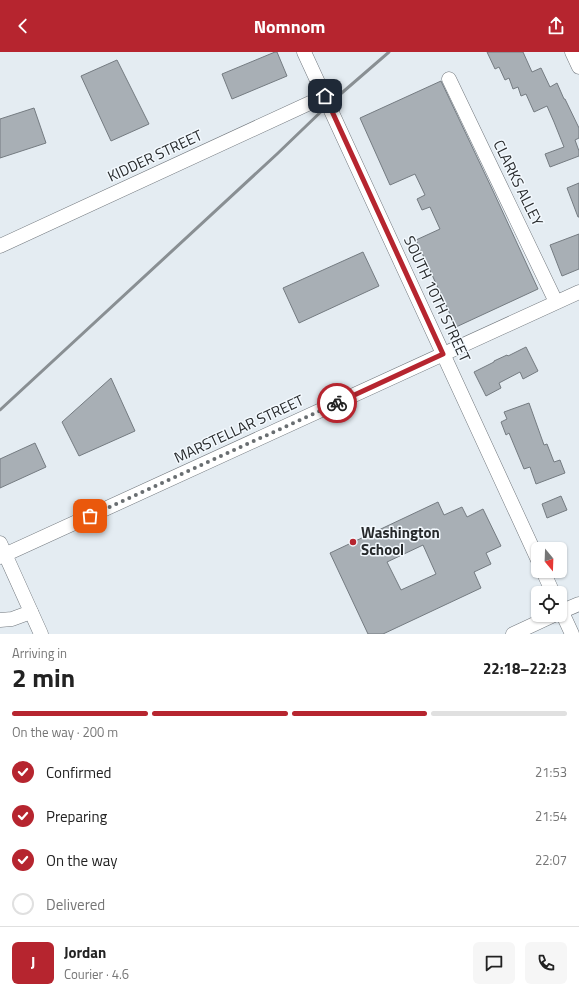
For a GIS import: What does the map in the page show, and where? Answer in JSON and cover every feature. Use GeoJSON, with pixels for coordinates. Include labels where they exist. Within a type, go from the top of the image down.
{"type":"FeatureCollection","features":[{"type":"Feature","properties":{"kind":"street","name":"SOUTH 10TH STREET"},"geometry":{"type":"LineString","coordinates":[[304,52],[531,545]]}},
{"type":"Feature","properties":{"kind":"street"},"geometry":{"type":"LineString","coordinates":[[572,52],[579,67]]}},
{"type":"Feature","properties":{"kind":"street","name":"CLARKS ALLEY"},"geometry":{"type":"LineString","coordinates":[[449,79],[556,302]]}},
{"type":"Feature","properties":{"kind":"street","name":"KIDDER STREET"},"geometry":{"type":"LineString","coordinates":[[0,246],[325,96]]}},
{"type":"Feature","properties":{"kind":"street","name":"MARSTELLAR STREET"},"geometry":{"type":"LineString","coordinates":[[2,552],[579,292]]}},
{"type":"Feature","properties":{"kind":"street"},"geometry":{"type":"LineString","coordinates":[[2,552],[42,634]]}},
{"type":"Feature","properties":{"kind":"street"},"geometry":{"type":"LineString","coordinates":[[567,609],[579,604]]}},
{"type":"Feature","properties":{"kind":"street"},"geometry":{"type":"LineString","coordinates":[[0,620],[31,612]]}},
{"type":"Feature","properties":{"kind":"street"},"geometry":{"type":"LineString","coordinates":[[513,634],[538,622]]}},
{"type":"Feature","properties":{"kind":"street"},"geometry":{"type":"LineString","coordinates":[[565,622],[572,634]]}},
{"type":"Feature","properties":{"kind":"building"},"geometry":{"type":"Polygon","coordinates":[[[277,52],[287,76],[232,99],[222,74],[277,52]]]}},
{"type":"Feature","properties":{"kind":"building"},"geometry":{"type":"Polygon","coordinates":[[[487,52],[523,52],[532,72],[541,68],[550,87],[557,83],[579,128],[579,138],[575,140],[579,151],[579,156],[550,167],[545,154],[564,147],[547,106],[534,112],[526,94],[521,96],[518,87],[513,89],[509,78],[505,80],[499,67],[495,69],[487,52]]]}},
{"type":"Feature","properties":{"kind":"building"},"geometry":{"type":"Polygon","coordinates":[[[117,60],[149,124],[111,141],[81,76],[117,60]]]}},
{"type":"Feature","properties":{"kind":"building"},"geometry":{"type":"Polygon","coordinates":[[[441,81],[538,289],[456,327],[416,240],[440,229],[430,207],[422,210],[417,199],[425,195],[415,174],[390,185],[360,118],[441,81]]]}},
{"type":"Feature","properties":{"kind":"building"},"geometry":{"type":"Polygon","coordinates":[[[34,108],[46,143],[0,158],[0,119],[34,108]]]}},
{"type":"Feature","properties":{"kind":"building"},"geometry":{"type":"Polygon","coordinates":[[[579,183],[579,217],[578,217],[567,188],[579,183]]]}},
{"type":"Feature","properties":{"kind":"building"},"geometry":{"type":"Polygon","coordinates":[[[579,234],[579,269],[562,276],[550,245],[579,234]]]}},
{"type":"Feature","properties":{"kind":"building"},"geometry":{"type":"Polygon","coordinates":[[[363,252],[379,286],[299,323],[283,288],[363,252]]]}},
{"type":"Feature","properties":{"kind":"building"},"geometry":{"type":"Polygon","coordinates":[[[526,347],[538,371],[523,379],[520,372],[499,383],[501,388],[486,396],[474,372],[494,361],[526,347]]]}},
{"type":"Feature","properties":{"kind":"building"},"geometry":{"type":"Polygon","coordinates":[[[111,378],[135,431],[79,456],[62,422],[111,378]]]}},
{"type":"Feature","properties":{"kind":"building"},"geometry":{"type":"Polygon","coordinates":[[[529,403],[544,445],[547,444],[554,462],[560,460],[565,473],[536,484],[530,467],[524,469],[509,433],[506,435],[501,422],[507,419],[504,412],[529,403]]]}},
{"type":"Feature","properties":{"kind":"building"},"geometry":{"type":"Polygon","coordinates":[[[35,443],[46,467],[0,488],[0,459],[35,443]]]}},
{"type":"Feature","properties":{"kind":"building"},"geometry":{"type":"Polygon","coordinates":[[[561,496],[567,510],[547,518],[542,504],[561,496]]]}},
{"type":"Feature","properties":{"kind":"building"},"geometry":{"type":"Polygon","coordinates":[[[438,502],[444,515],[462,507],[467,517],[483,509],[501,546],[486,553],[491,564],[474,572],[481,588],[383,634],[368,634],[330,553],[438,502]],[[423,545],[387,562],[401,590],[436,574],[423,545]]]}},
{"type":"Feature","properties":{"kind":"railway"},"geometry":{"type":"LineString","coordinates":[[0,410],[329,104],[389,52]]}},
{"type":"Feature","properties":{"kind":"way so far"},"geometry":{"type":"LineString","coordinates":[[90,516],[337,403]]}},
{"type":"Feature","properties":{"kind":"place","name":"Washington School"},"geometry":{"type":"Point","coordinates":[353,542]}},
{"type":"Feature","properties":{"kind":"route"},"geometry":{"type":"LineString","coordinates":[[325,96],[443,354],[337,403]]}}]}
